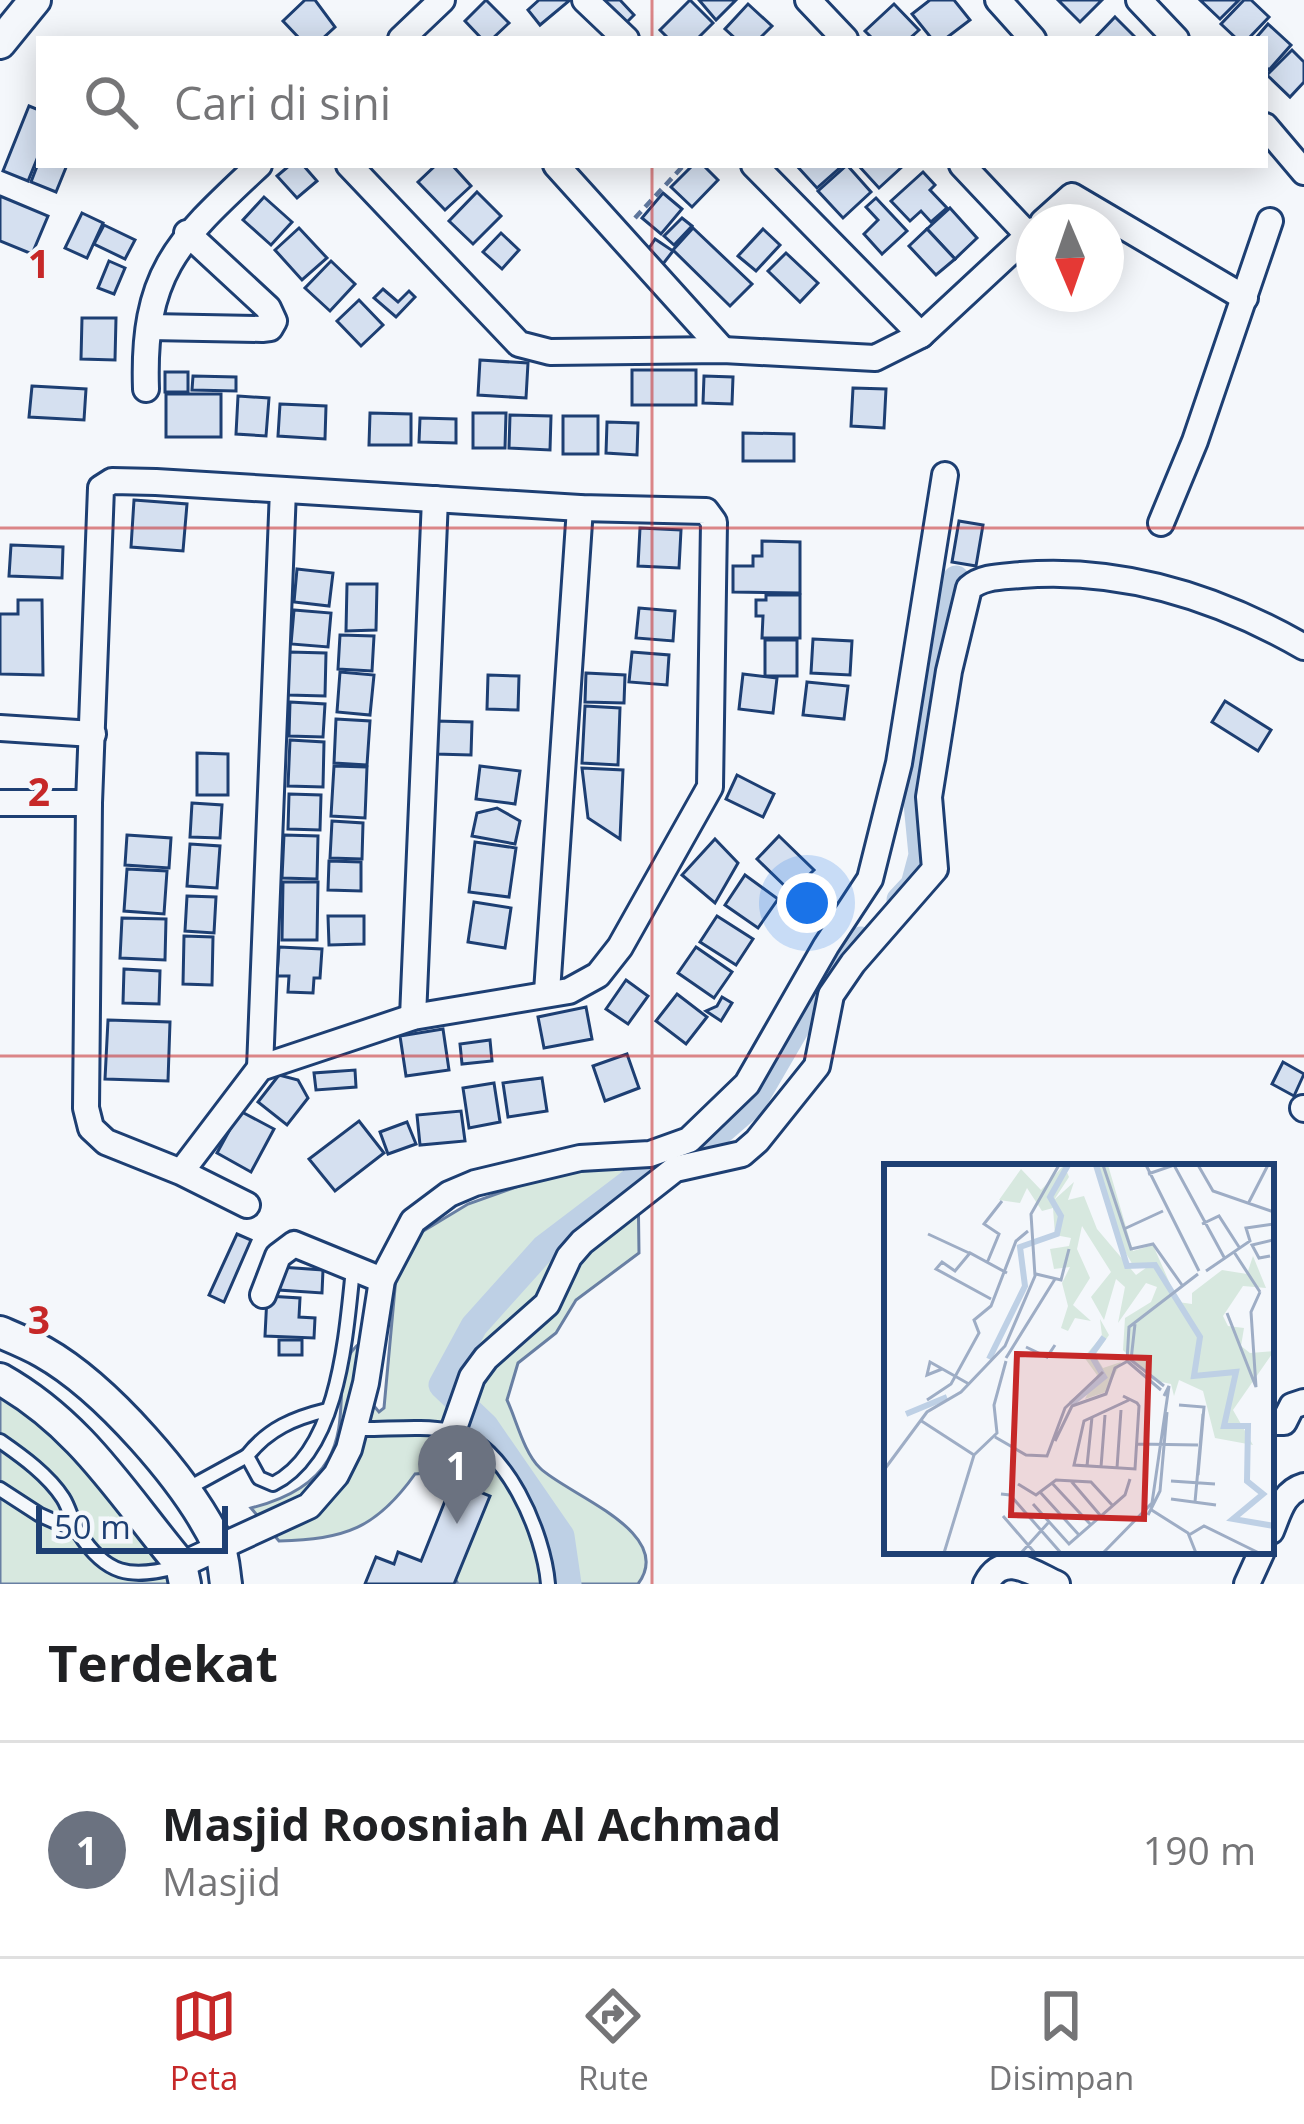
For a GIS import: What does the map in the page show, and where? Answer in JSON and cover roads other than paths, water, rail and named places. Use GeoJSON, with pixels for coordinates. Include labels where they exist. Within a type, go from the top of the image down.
{"type":"FeatureCollection","features":[{"type":"Feature","properties":{"kind":"street"},"geometry":{"type":"LineString","coordinates":[[0,43],[34,0]]}},
{"type":"Feature","properties":{"kind":"street"},"geometry":{"type":"LineString","coordinates":[[419,34],[442,0]]}},
{"type":"Feature","properties":{"kind":"street"},"geometry":{"type":"LineString","coordinates":[[585,0],[623,36]]}},
{"type":"Feature","properties":{"kind":"street"},"geometry":{"type":"LineString","coordinates":[[808,0],[842,36]]}},
{"type":"Feature","properties":{"kind":"street"},"geometry":{"type":"LineString","coordinates":[[998,0],[1030,36]]}},
{"type":"Feature","properties":{"kind":"street"},"geometry":{"type":"LineString","coordinates":[[1139,0],[1173,36]]}},
{"type":"Feature","properties":{"kind":"street"},"geometry":{"type":"LineString","coordinates":[[1268,130],[1304,172]]}},
{"type":"Feature","properties":{"kind":"street"},"geometry":{"type":"LineString","coordinates":[[146,389],[150,328],[161,280],[187,233],[256,168]]}},
{"type":"Feature","properties":{"kind":"street"},"geometry":{"type":"LineString","coordinates":[[352,168],[519,344],[550,352],[723,350],[875,358],[922,335],[1016,247]]}},
{"type":"Feature","properties":{"kind":"street"},"geometry":{"type":"LineString","coordinates":[[559,168],[723,350]]}},
{"type":"Feature","properties":{"kind":"street"},"geometry":{"type":"LineString","coordinates":[[757,168],[922,335]]}},
{"type":"Feature","properties":{"kind":"street"},"geometry":{"type":"LineString","coordinates":[[965,168],[1016,212]]}},
{"type":"Feature","properties":{"kind":"street"},"geometry":{"type":"LineString","coordinates":[[1161,524],[1195,442],[1270,221]]}},
{"type":"Feature","properties":{"kind":"street"},"geometry":{"type":"LineString","coordinates":[[1124,227],[1245,298]]}},
{"type":"Feature","properties":{"kind":"street"},"geometry":{"type":"LineString","coordinates":[[150,328],[262,329],[271,328],[274,321],[268,308],[187,233]]}},
{"type":"Feature","properties":{"kind":"street"},"geometry":{"type":"LineString","coordinates":[[0,1379],[68,1426],[112,1475],[183,1575],[221,1550],[310,1506],[337,1475],[355,1429],[382,1280],[413,1221],[449,1194],[475,1183],[580,1158],[650,1154],[688,1140],[747,1084],[870,879],[895,785],[945,475]]}},
{"type":"Feature","properties":{"kind":"street"},"geometry":{"type":"LineString","coordinates":[[181,1172],[260,1068],[413,1017],[569,991],[598,975],[620,947],[710,787],[714,522],[700,510],[580,508],[112,481],[101,488],[88,803],[86,1108],[91,1128],[106,1142],[247,1205]]}},
{"type":"Feature","properties":{"kind":"street"},"geometry":{"type":"LineString","coordinates":[[260,1068],[283,490]]}},
{"type":"Feature","properties":{"kind":"street"},"geometry":{"type":"LineString","coordinates":[[413,1017],[435,500]]}},
{"type":"Feature","properties":{"kind":"street"},"geometry":{"type":"LineString","coordinates":[[548,992],[580,508]]}},
{"type":"Feature","properties":{"kind":"street"},"geometry":{"type":"LineString","coordinates":[[457,1420],[472,1377],[486,1358],[547,1304],[568,1257],[594,1231],[675,1169],[742,1154],[758,1141],[817,1066],[832,995],[853,963],[935,869],[929,797],[949,671],[969,588],[997,577],[1062,572],[1140,580],[1180,590],[1304,647]]}},
{"type":"Feature","properties":{"kind":"street"},"geometry":{"type":"LineString","coordinates":[[0,728],[93,734]]}},
{"type":"Feature","properties":{"kind":"street"},"geometry":{"type":"LineString","coordinates":[[0,803],[88,803]]}},
{"type":"Feature","properties":{"kind":"street"},"geometry":{"type":"LineString","coordinates":[[263,1295],[278,1256],[294,1244],[382,1280]]}},
{"type":"Feature","properties":{"kind":"street"},"geometry":{"type":"LineString","coordinates":[[0,1332],[44,1353],[110,1405],[184,1491],[221,1550],[226,1584]]}},
{"type":"Feature","properties":{"kind":"street"},"geometry":{"type":"LineString","coordinates":[[1274,1422],[1284,1422],[1292,1406],[1304,1402]]}},
{"type":"Feature","properties":{"kind":"street"},"geometry":{"type":"LineString","coordinates":[[1274,1524],[1285,1498],[1304,1486]]}},
{"type":"Feature","properties":{"kind":"street"},"geometry":{"type":"LineString","coordinates":[[1247,1584],[1261,1554]]}},
{"type":"Feature","properties":{"kind":"street"},"geometry":{"type":"LineString","coordinates":[[986,1584],[996,1568],[1007,1565],[1057,1584]]}},
{"type":"Feature","properties":{"kind":"lane"},"geometry":{"type":"LineString","coordinates":[[247,1456],[259,1478],[273,1484],[293,1474],[307,1458],[337,1382],[353,1269]]}},
{"type":"Feature","properties":{"kind":"lane"},"geometry":{"type":"LineString","coordinates":[[184,1491],[247,1456],[295,1418],[327,1410]]}},
{"type":"Feature","properties":{"kind":"lane"},"geometry":{"type":"LineString","coordinates":[[355,1429],[457,1420],[526,1503],[548,1584]]}},
{"type":"Feature","properties":{"kind":"lane"},"geometry":{"type":"LineString","coordinates":[[0,1441],[40,1471],[64,1499],[77,1532],[105,1564],[122,1573],[183,1575]]}},
{"type":"Feature","properties":{"kind":"lane"},"geometry":{"type":"LineString","coordinates":[[0,1489],[77,1532]]}},
{"type":"Feature","properties":{"kind":"waterway"},"geometry":{"type":"LineString","coordinates":[[900,900],[914,885],[922,855],[915,783],[956,579]]}},
{"type":"Feature","properties":{"kind":"waterway"},"geometry":{"type":"LineString","coordinates":[[568,1584],[561,1536],[485,1426],[442,1385],[474,1326],[544,1248],[652,1166],[715,1136],[752,1104],[825,978],[861,940]]}},
{"type":"Feature","properties":{"kind":"place","name":"Masjid Roosniah Al Achmad"},"geometry":{"type":"Point","coordinates":[457,1524]}}]}
